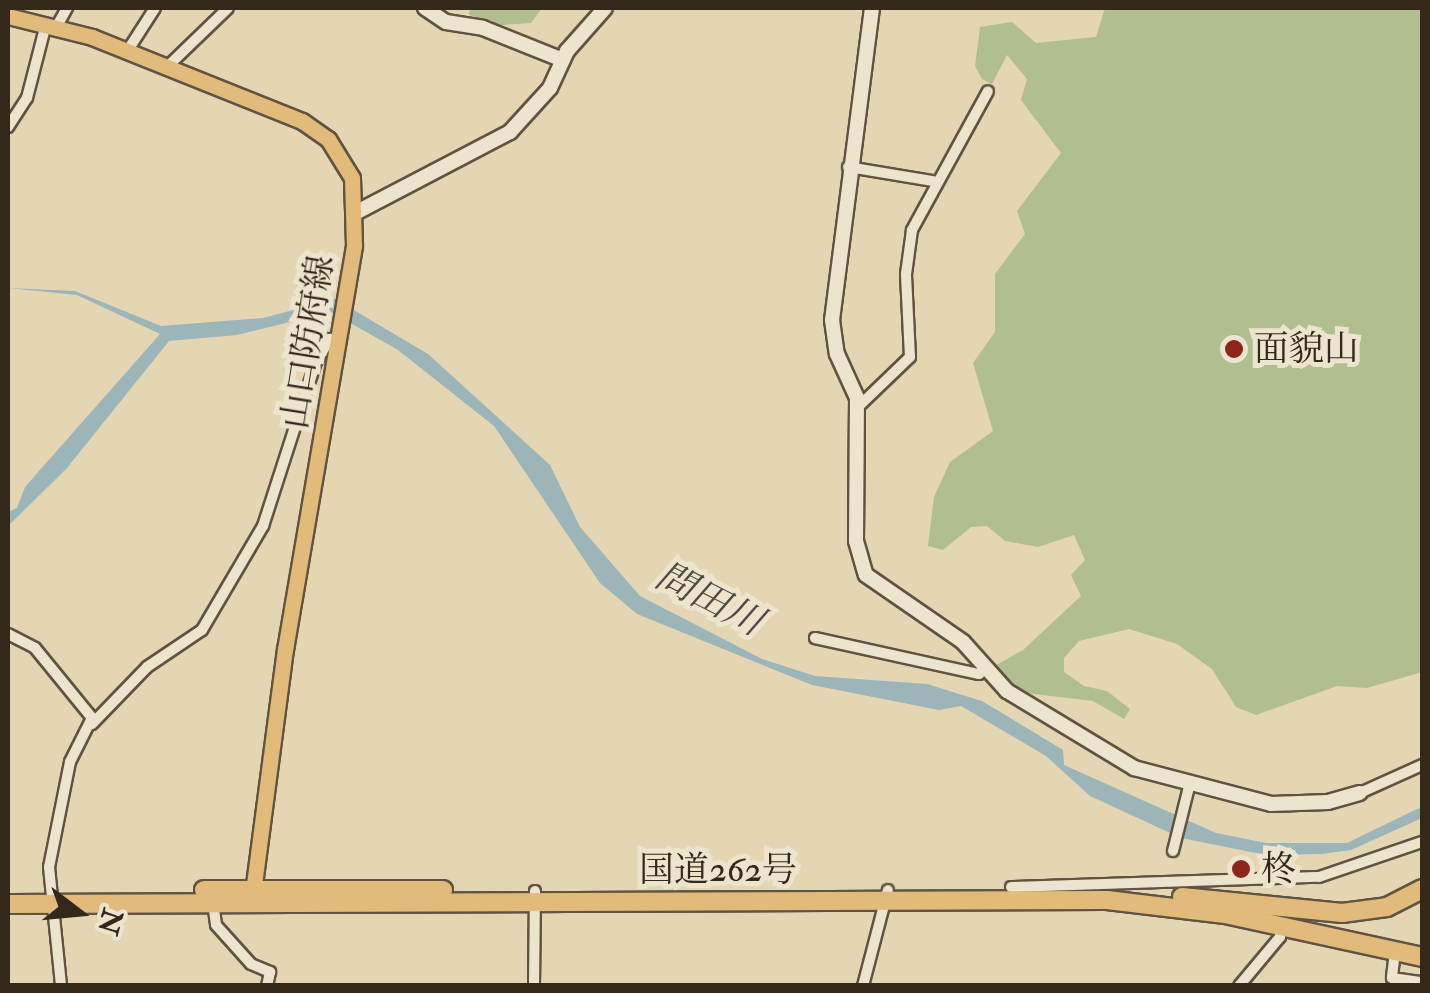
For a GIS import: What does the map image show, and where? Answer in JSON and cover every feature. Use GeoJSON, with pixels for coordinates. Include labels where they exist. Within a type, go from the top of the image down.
{"type":"FeatureCollection","features":[{"type":"Feature","properties":{"kind":"highway","name":"国道262号"},"geometry":{"type":"LineString","coordinates":[[887,896],[1010,888],[1182,896],[1422,946]]}},
{"type":"Feature","properties":{"kind":"highway"},"geometry":{"type":"LineString","coordinates":[[1182,896],[1342,913],[1387,906],[1422,888]]}},
{"type":"Feature","properties":{"kind":"highway","name":"国道262号"},"geometry":{"type":"LineString","coordinates":[[8,892],[52,898],[213,902],[252,896]]}},
{"type":"Feature","properties":{"kind":"highway","name":"国道262号"},"geometry":{"type":"LineString","coordinates":[[8,904],[52,898],[252,896],[1107,900],[1281,925],[1370,946],[1394,956]]}},
{"type":"Feature","properties":{"kind":"highway"},"geometry":{"type":"LineString","coordinates":[[1394,956],[1422,957]]}},
{"type":"Feature","properties":{"kind":"highway"},"geometry":{"type":"LineString","coordinates":[[1394,956],[1422,967]]}},
{"type":"Feature","properties":{"kind":"main road","name":"山口防府線"},"geometry":{"type":"LineString","coordinates":[[8,16],[51,25],[128,50],[316,129],[346,164],[357,212],[339,340],[285,649],[252,896]]}},
{"type":"Feature","properties":{"kind":"street"},"geometry":{"type":"LineString","coordinates":[[8,127],[27,98],[51,25],[68,8]]}},
{"type":"Feature","properties":{"kind":"street"},"geometry":{"type":"LineString","coordinates":[[128,50],[156,8]]}},
{"type":"Feature","properties":{"kind":"street"},"geometry":{"type":"LineString","coordinates":[[168,66],[228,8]]}},
{"type":"Feature","properties":{"kind":"street"},"geometry":{"type":"LineString","coordinates":[[425,8],[446,22],[483,28],[563,60]]}},
{"type":"Feature","properties":{"kind":"street"},"geometry":{"type":"LineString","coordinates":[[357,212],[498,142],[550,88],[563,60],[605,8]]}},
{"type":"Feature","properties":{"kind":"street"},"geometry":{"type":"LineString","coordinates":[[872,8],[848,167],[832,338],[858,407],[860,564],[878,587],[964,642],[986,669],[1078,739],[1188,789],[1284,805],[1360,792],[1422,765]]}},
{"type":"Feature","properties":{"kind":"street"},"geometry":{"type":"LineString","coordinates":[[858,407],[910,357],[906,254],[933,180],[988,91]]}},
{"type":"Feature","properties":{"kind":"street"},"geometry":{"type":"LineString","coordinates":[[848,167],[933,180]]}},
{"type":"Feature","properties":{"kind":"street"},"geometry":{"type":"LineString","coordinates":[[61,986],[52,898],[64,784],[92,724],[148,667],[202,630],[263,526],[316,362],[330,339],[339,340]]}},
{"type":"Feature","properties":{"kind":"street"},"geometry":{"type":"LineString","coordinates":[[8,634],[35,648],[92,724]]}},
{"type":"Feature","properties":{"kind":"street"},"geometry":{"type":"LineString","coordinates":[[815,638],[978,674],[986,669]]}},
{"type":"Feature","properties":{"kind":"street"},"geometry":{"type":"LineString","coordinates":[[1174,849],[1188,789]]}},
{"type":"Feature","properties":{"kind":"street"},"geometry":{"type":"LineString","coordinates":[[1010,888],[1319,878],[1422,842]]}},
{"type":"Feature","properties":{"kind":"street"},"geometry":{"type":"LineString","coordinates":[[534,986],[535,896]]}},
{"type":"Feature","properties":{"kind":"street"},"geometry":{"type":"LineString","coordinates":[[863,986],[887,896]]}},
{"type":"Feature","properties":{"kind":"street"},"geometry":{"type":"LineString","coordinates":[[213,902],[216,925],[251,964],[270,972],[266,986]]}},
{"type":"Feature","properties":{"kind":"street"},"geometry":{"type":"LineString","coordinates":[[1239,986],[1280,937],[1281,925]]}},
{"type":"Feature","properties":{"kind":"street"},"geometry":{"type":"LineString","coordinates":[[1394,956],[1392,978],[1422,982]]}},
{"type":"Feature","properties":{"kind":"green space"},"geometry":{"type":"Polygon","coordinates":[[[470,8],[542,8],[531,23],[502,25],[469,15],[470,8]]]}},
{"type":"Feature","properties":{"kind":"green space"},"geometry":{"type":"Polygon","coordinates":[[[1105,8],[1422,8],[1422,672],[1367,688],[1337,686],[1256,715],[1236,707],[1212,669],[1177,644],[1129,629],[1079,641],[1064,658],[1064,672],[1084,686],[1107,691],[1130,709],[1124,719],[1093,701],[1026,693],[993,667],[1023,650],[1081,596],[1071,575],[1085,560],[1074,535],[1038,547],[1005,541],[987,526],[971,527],[943,550],[928,546],[934,497],[950,462],[993,431],[973,363],[995,332],[995,274],[1025,234],[1017,211],[1061,153],[1021,100],[1027,79],[1007,55],[992,84],[982,79],[975,66],[980,27],[1012,22],[1036,43],[1096,37],[1105,8]]]}},
{"type":"Feature","properties":{"kind":"water"},"geometry":{"type":"Polygon","coordinates":[[[8,288],[75,291],[161,326],[263,318],[335,299],[428,354],[550,465],[580,527],[640,596],[762,659],[815,676],[927,684],[982,701],[1063,750],[1064,765],[1216,833],[1266,843],[1347,843],[1417,809],[1422,808],[1422,818],[1351,850],[1321,854],[1266,855],[1181,838],[1090,796],[1046,756],[961,706],[939,710],[812,685],[637,614],[600,583],[494,426],[398,350],[331,312],[237,335],[169,341],[67,468],[8,526],[8,512],[17,508],[25,487],[160,334],[77,295],[8,288]]]}},
{"type":"Feature","properties":{"kind":"place","name":"面貌山"},"geometry":{"type":"Point","coordinates":[1234,349]}},
{"type":"Feature","properties":{"kind":"place","name":"柊"},"geometry":{"type":"Point","coordinates":[1241,869]}},
{"type":"Feature","properties":{"kind":"water label","name":"問田川"},"geometry":{"type":"Point","coordinates":[709,600]}}]}
